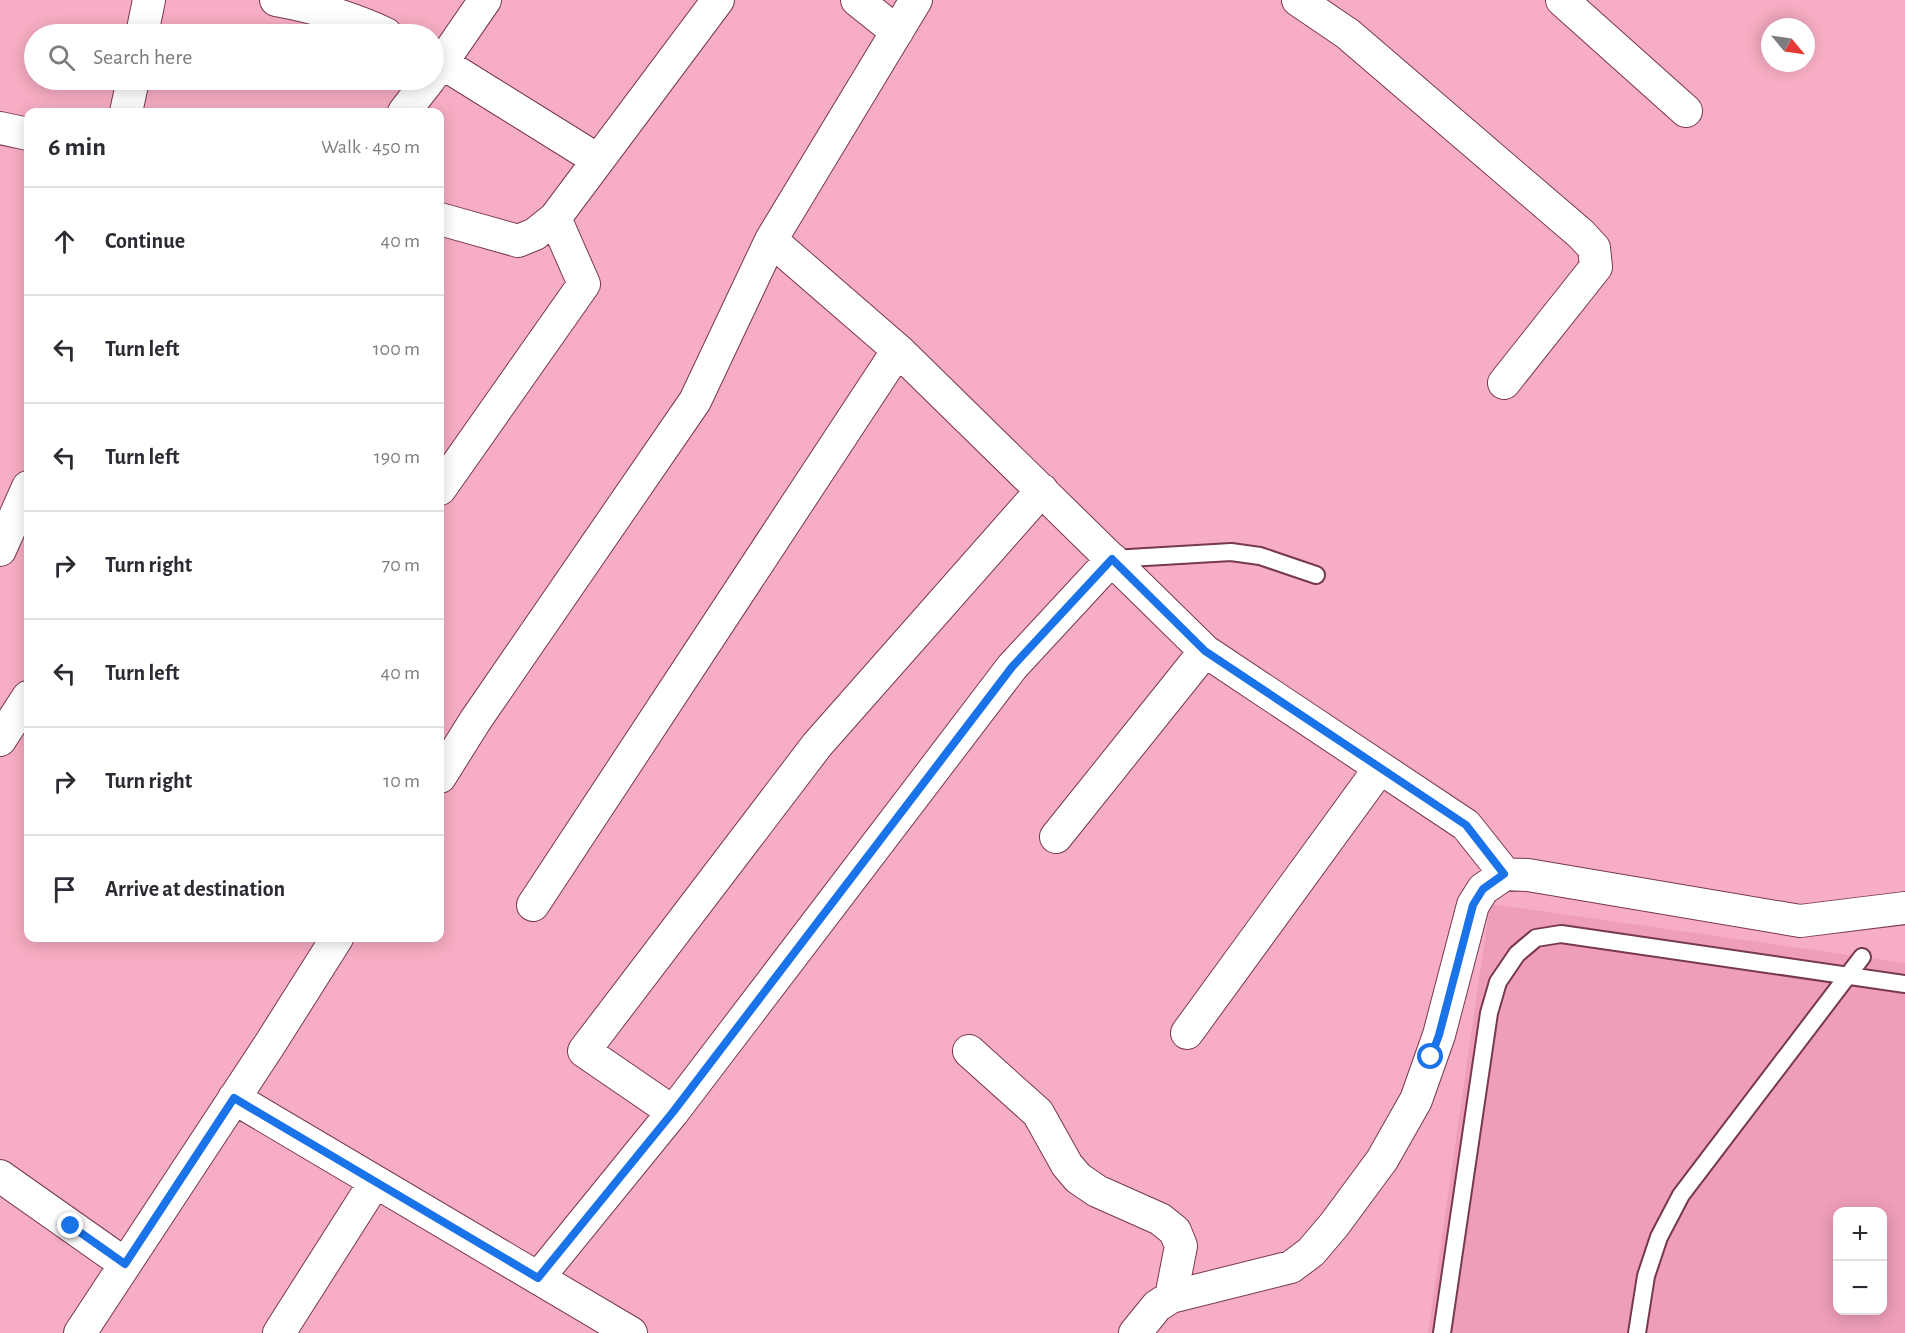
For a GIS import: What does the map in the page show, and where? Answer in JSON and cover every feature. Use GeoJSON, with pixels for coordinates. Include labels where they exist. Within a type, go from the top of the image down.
{"type":"FeatureCollection","features":[{"type":"Feature","properties":{"kind":"street"},"geometry":{"type":"LineString","coordinates":[[144,24],[149,0]]}},
{"type":"Feature","properties":{"kind":"street"},"geometry":{"type":"LineString","coordinates":[[276,0],[307,6],[362,24]]}},
{"type":"Feature","properties":{"kind":"street"},"geometry":{"type":"LineString","coordinates":[[444,57],[485,0]]}},
{"type":"Feature","properties":{"kind":"street"},"geometry":{"type":"LineString","coordinates":[[444,220],[518,240],[535,234],[555,218],[718,0]]}},
{"type":"Feature","properties":{"kind":"street"},"geometry":{"type":"LineString","coordinates":[[856,0],[897,32]]}},
{"type":"Feature","properties":{"kind":"street"},"geometry":{"type":"LineString","coordinates":[[444,771],[475,721],[695,401],[771,240],[916,0]]}},
{"type":"Feature","properties":{"kind":"street"},"geometry":{"type":"LineString","coordinates":[[1298,0],[1348,34],[1581,234],[1594,248],[1596,267],[1504,383]]}},
{"type":"Feature","properties":{"kind":"street"},"geometry":{"type":"LineString","coordinates":[[1562,0],[1686,111]]}},
{"type":"Feature","properties":{"kind":"street"},"geometry":{"type":"LineString","coordinates":[[444,74],[598,160]]}},
{"type":"Feature","properties":{"kind":"street"},"geometry":{"type":"LineString","coordinates":[[127,108],[131,90]]}},
{"type":"Feature","properties":{"kind":"street"},"geometry":{"type":"LineString","coordinates":[[407,108],[420,90]]}},
{"type":"Feature","properties":{"kind":"street"},"geometry":{"type":"LineString","coordinates":[[0,128],[24,133]]}},
{"type":"Feature","properties":{"kind":"street"},"geometry":{"type":"LineString","coordinates":[[444,483],[584,284],[555,218]]}},
{"type":"Feature","properties":{"kind":"street"},"geometry":{"type":"LineString","coordinates":[[771,240],[898,350],[1205,651],[1466,825],[1504,874]]}},
{"type":"Feature","properties":{"kind":"street"},"geometry":{"type":"LineString","coordinates":[[533,905],[898,350]]}},
{"type":"Feature","properties":{"kind":"street"},"geometry":{"type":"LineString","coordinates":[[673,1112],[584,1052],[817,745],[1042,490]]}},
{"type":"Feature","properties":{"kind":"street"},"geometry":{"type":"LineString","coordinates":[[0,550],[24,496]]}},
{"type":"Feature","properties":{"kind":"street"},"geometry":{"type":"LineString","coordinates":[[538,1278],[673,1112],[1012,667],[1112,559]]}},
{"type":"Feature","properties":{"kind":"street"},"geometry":{"type":"LineString","coordinates":[[1056,837],[1205,651]]}},
{"type":"Feature","properties":{"kind":"street"},"geometry":{"type":"LineString","coordinates":[[0,740],[24,702]]}},
{"type":"Feature","properties":{"kind":"street"},"geometry":{"type":"LineString","coordinates":[[1187,1033],[1380,768]]}},
{"type":"Feature","properties":{"kind":"street"},"geometry":{"type":"LineString","coordinates":[[1135,1333],[1157,1306],[1171,1297],[1291,1267],[1311,1252],[1334,1225],[1382,1160],[1416,1100],[1439,1035],[1473,905],[1483,889],[1504,874],[1528,875],[1800,921],[1905,908]]}},
{"type":"Feature","properties":{"kind":"street"},"geometry":{"type":"LineString","coordinates":[[80,1333],[335,942]]}},
{"type":"Feature","properties":{"kind":"street"},"geometry":{"type":"LineString","coordinates":[[969,1051],[1038,1113],[1078,1178],[1097,1191],[1160,1219],[1175,1230],[1181,1246],[1171,1297]]}},
{"type":"Feature","properties":{"kind":"street"},"geometry":{"type":"LineString","coordinates":[[234,1098],[631,1333]]}},
{"type":"Feature","properties":{"kind":"street"},"geometry":{"type":"LineString","coordinates":[[0,1176],[125,1264]]}},
{"type":"Feature","properties":{"kind":"street"},"geometry":{"type":"LineString","coordinates":[[279,1333],[375,1182]]}},
{"type":"Feature","properties":{"kind":"lane"},"geometry":{"type":"LineString","coordinates":[[1112,559],[1231,552],[1260,556],[1316,575]]}},
{"type":"Feature","properties":{"kind":"lane"},"geometry":{"type":"LineString","coordinates":[[1443,1333],[1489,1013],[1498,982],[1517,954],[1536,938],[1561,934],[1905,984]]}},
{"type":"Feature","properties":{"kind":"lane"},"geometry":{"type":"LineString","coordinates":[[1636,1333],[1646,1276],[1659,1238],[1681,1195],[1862,957]]}},
{"type":"Feature","properties":{"kind":"shaded area"},"geometry":{"type":"Polygon","coordinates":[[[1490,904],[1905,963],[1905,1333],[1428,1333],[1490,904]]]}},
{"type":"Feature","properties":{"kind":"route"},"geometry":{"type":"LineString","coordinates":[[71,1226],[125,1264],[234,1098],[538,1278],[673,1112],[1012,667],[1112,559],[1205,651],[1466,825],[1504,874],[1483,889],[1473,905],[1439,1035],[1431,1057]]}}]}
